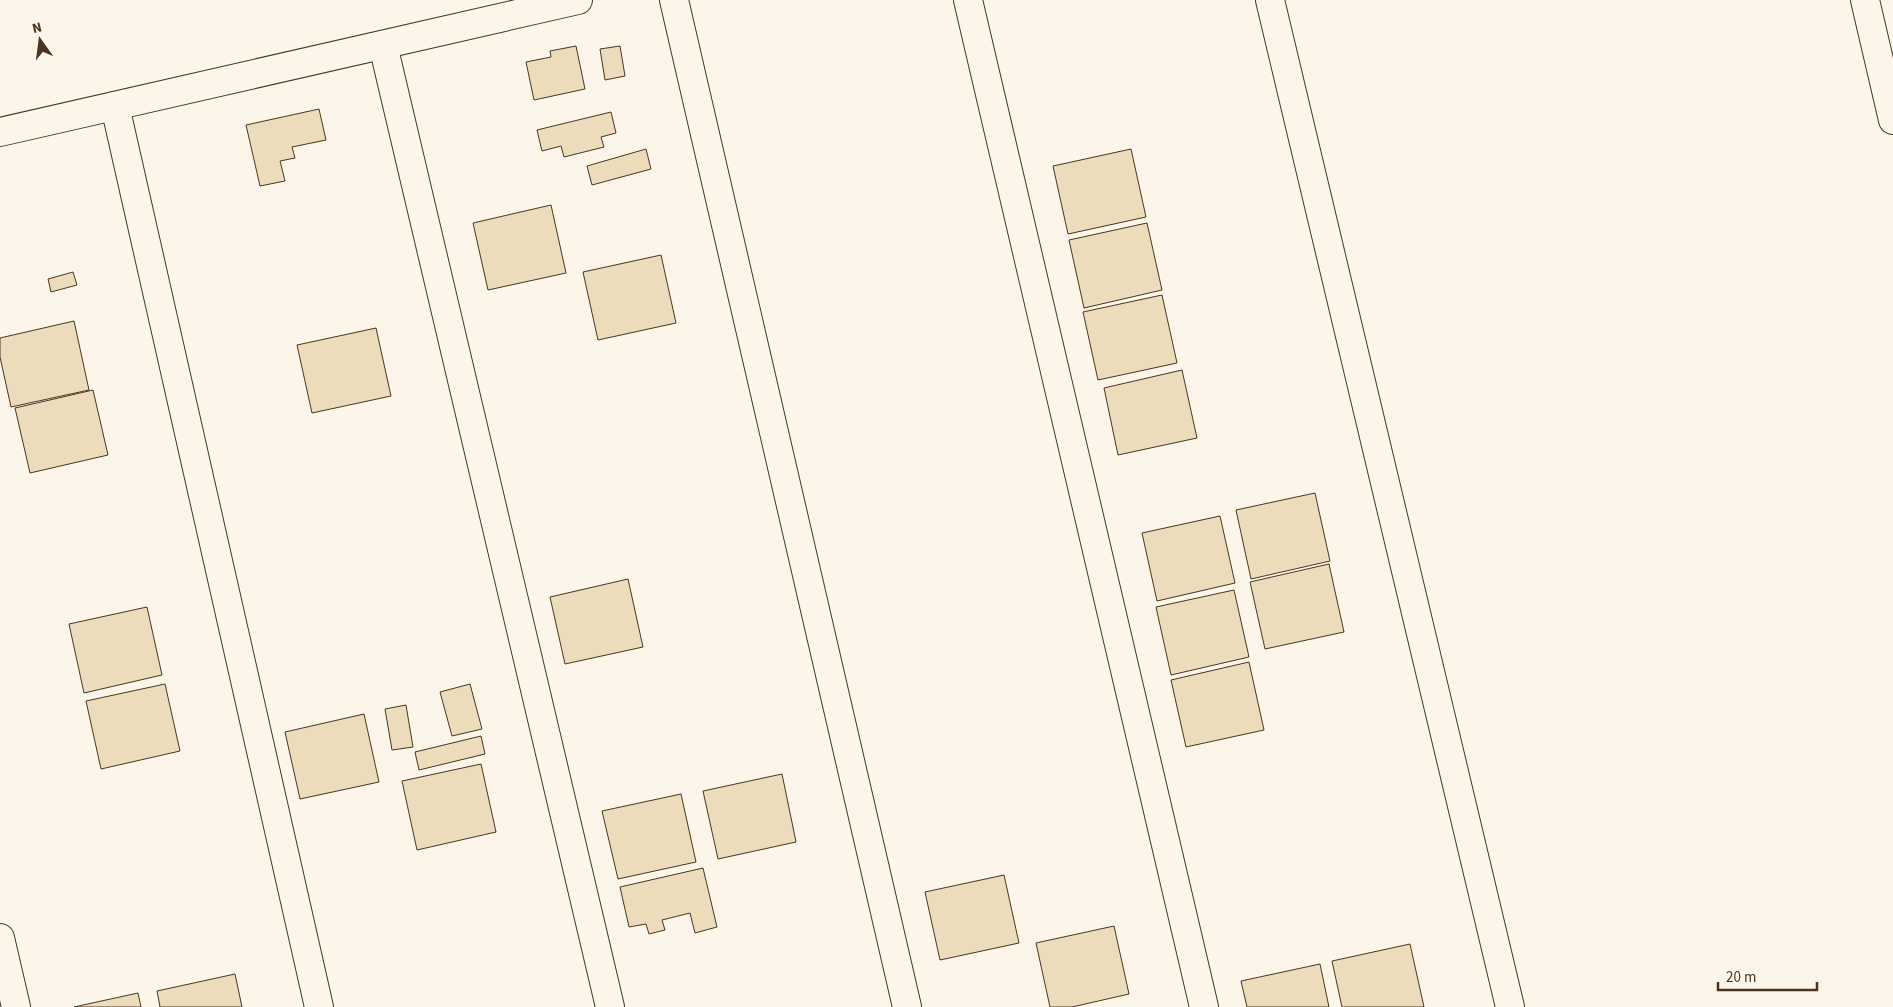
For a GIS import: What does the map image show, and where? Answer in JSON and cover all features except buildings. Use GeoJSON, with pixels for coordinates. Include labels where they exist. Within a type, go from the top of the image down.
{"type":"FeatureCollection","features":[{"type":"Feature","properties":{"kind":"street"},"geometry":{"type":"LineString","coordinates":[[0,132],[578,0]]}},
{"type":"Feature","properties":{"kind":"street"},"geometry":{"type":"LineString","coordinates":[[674,0],[907,1007]]}},
{"type":"Feature","properties":{"kind":"street"},"geometry":{"type":"LineString","coordinates":[[968,0],[1204,1007]]}},
{"type":"Feature","properties":{"kind":"street"},"geometry":{"type":"LineString","coordinates":[[1270,0],[1510,1007]]}},
{"type":"Feature","properties":{"kind":"street"},"geometry":{"type":"LineString","coordinates":[[1865,0],[1893,120]]}},
{"type":"Feature","properties":{"kind":"street"},"geometry":{"type":"LineString","coordinates":[[384,45],[610,1007]]}},
{"type":"Feature","properties":{"kind":"street"},"geometry":{"type":"LineString","coordinates":[[114,106],[319,1007]]}},
{"type":"Feature","properties":{"kind":"street"},"geometry":{"type":"LineString","coordinates":[[0,938],[16,1007]]}}]}
